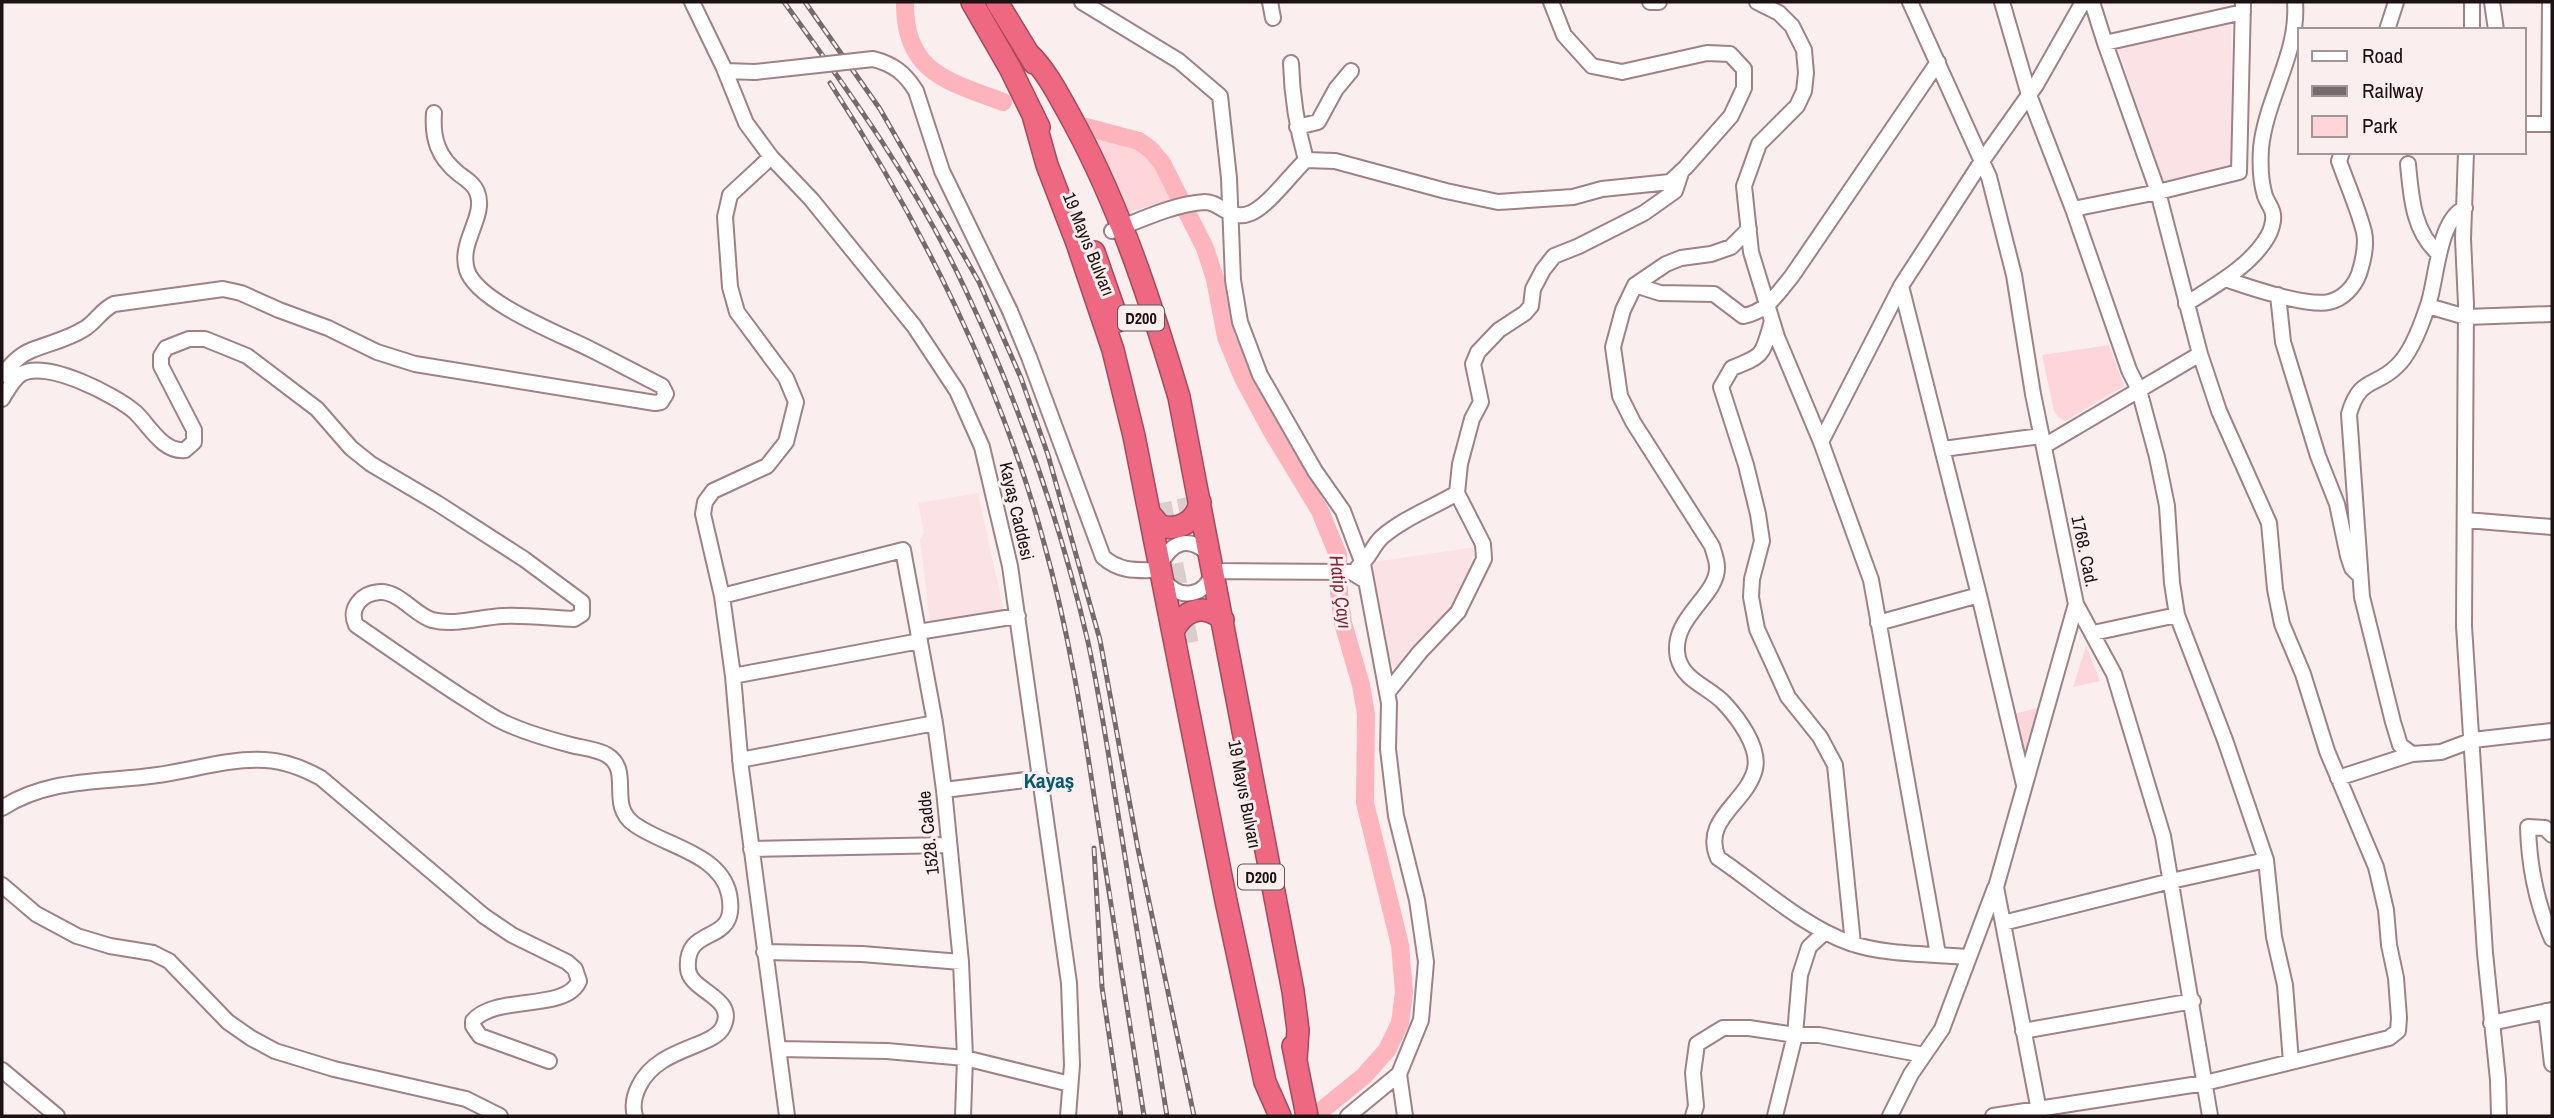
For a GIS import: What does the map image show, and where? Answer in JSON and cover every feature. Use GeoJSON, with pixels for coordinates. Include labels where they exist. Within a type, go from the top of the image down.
{"type":"FeatureCollection","features":[{"type":"Feature","properties":{"kind":"highway","name":"19 Mayıs Bulvarı"},"geometry":{"type":"LineString","coordinates":[[972,2],[1010,68],[1033,116],[1113,350],[1134,436],[1156,508],[1161,572],[1181,638],[1281,1116]]}},
{"type":"Feature","properties":{"kind":"highway"},"geometry":{"type":"LineString","coordinates":[[1001,7],[1080,144]]}},
{"type":"Feature","properties":{"kind":"highway"},"geometry":{"type":"LineString","coordinates":[[1027,52],[1043,67],[1068,111],[1080,144]]}},
{"type":"Feature","properties":{"kind":"highway","name":"19 Mayıs Bulvarı"},"geometry":{"type":"LineString","coordinates":[[1080,144],[1151,304],[1179,397],[1194,499],[1211,563],[1219,629],[1307,1116]]}},
{"type":"Feature","properties":{"kind":"highway"},"geometry":{"type":"LineString","coordinates":[[1156,508],[1160,526],[1178,527],[1195,517],[1194,499]]}},
{"type":"Feature","properties":{"kind":"highway"},"geometry":{"type":"LineString","coordinates":[[1181,638],[1178,622],[1185,615],[1200,609],[1216,614],[1219,629]]}},
{"type":"Feature","properties":{"kind":"street","name":"Kayaş Caddesi"},"geometry":{"type":"LineString","coordinates":[[692,2],[746,123],[771,157],[811,199],[914,326],[957,391],[982,447],[1002,527],[1018,616],[1069,983],[1068,1116]]}},
{"type":"Feature","properties":{"kind":"street"},"geometry":{"type":"LineString","coordinates":[[1082,2],[1179,61],[1220,96],[1231,215],[1233,280],[1240,323],[1260,376],[1315,471],[1343,511],[1351,569]]}},
{"type":"Feature","properties":{"kind":"street"},"geometry":{"type":"LineString","coordinates":[[1270,2],[1273,18]]}},
{"type":"Feature","properties":{"kind":"street"},"geometry":{"type":"LineString","coordinates":[[1118,229],[1185,206],[1209,202],[1231,215],[1249,214],[1266,204],[1306,160],[1335,161],[1498,202],[1573,197],[1602,190],[1670,182],[1731,116],[1744,88],[1744,69],[1730,54],[1707,53],[1622,72],[1592,66],[1564,35],[1552,2]]}},
{"type":"Feature","properties":{"kind":"street"},"geometry":{"type":"LineString","coordinates":[[1650,2],[1659,2]]}},
{"type":"Feature","properties":{"kind":"street"},"geometry":{"type":"LineString","coordinates":[[1757,2],[1772,8],[1792,26],[1804,50],[1806,72],[1804,91],[1797,106],[1759,145],[1744,186],[1751,252],[1770,314],[1821,442],[1871,580],[1938,954]]}},
{"type":"Feature","properties":{"kind":"street","name":"1768. Cad."},"geometry":{"type":"LineString","coordinates":[[1910,2],[1989,177],[2014,275],[2043,441],[2076,604],[1996,887],[2039,1114]]}},
{"type":"Feature","properties":{"kind":"street"},"geometry":{"type":"LineString","coordinates":[[2002,2],[2029,95],[2073,209],[2129,370],[2139,390],[2167,506],[2177,615],[2225,740],[2266,860],[2274,937],[2285,985],[2291,1062]]}},
{"type":"Feature","properties":{"kind":"street"},"geometry":{"type":"LineString","coordinates":[[1821,442],[1901,286],[1982,161],[2029,95],[2083,2]]}},
{"type":"Feature","properties":{"kind":"street"},"geometry":{"type":"LineString","coordinates":[[1993,1116],[2039,1114],[2205,1083],[2389,1038],[2398,1031],[2396,978],[2389,945],[2386,910],[2376,867],[2338,778],[2303,674],[2282,624],[2275,589],[2269,523],[2219,411],[2186,304],[2158,192],[2092,2]]}},
{"type":"Feature","properties":{"kind":"street"},"geometry":{"type":"LineString","coordinates":[[2186,304],[2225,279],[2258,250],[2270,234],[2273,214],[2265,196],[2260,170],[2261,145],[2293,40],[2295,2]]}},
{"type":"Feature","properties":{"kind":"street"},"geometry":{"type":"LineString","coordinates":[[2388,28],[2396,2]]}},
{"type":"Feature","properties":{"kind":"street"},"geometry":{"type":"LineString","coordinates":[[2472,2],[2472,28]]}},
{"type":"Feature","properties":{"kind":"street"},"geometry":{"type":"LineString","coordinates":[[2492,2],[2496,28]]}},
{"type":"Feature","properties":{"kind":"street"},"geometry":{"type":"LineString","coordinates":[[2526,124],[2551,124],[2550,2]]}},
{"type":"Feature","properties":{"kind":"street"},"geometry":{"type":"LineString","coordinates":[[2073,209],[2239,172],[2243,7],[2105,43]]}},
{"type":"Feature","properties":{"kind":"street"},"geometry":{"type":"LineString","coordinates":[[725,71],[755,72],[873,58],[886,62],[908,78],[916,91],[948,186],[1010,311],[1029,357],[1103,557],[1119,568],[1161,572]]}},
{"type":"Feature","properties":{"kind":"street"},"geometry":{"type":"LineString","coordinates":[[1853,944],[1835,765],[1820,737],[1788,697],[1757,629],[1751,588],[1762,541],[1758,514],[1746,465],[1721,387],[1732,368],[1762,354],[1770,314],[1792,276],[1938,62]]}},
{"type":"Feature","properties":{"kind":"street"},"geometry":{"type":"LineString","coordinates":[[1291,63],[1297,127],[1306,160]]}},
{"type":"Feature","properties":{"kind":"street"},"geometry":{"type":"LineString","coordinates":[[1297,127],[1318,122],[1336,89],[1351,71]]}},
{"type":"Feature","properties":{"kind":"street"},"geometry":{"type":"LineString","coordinates":[[2,375],[23,354],[83,330],[93,323],[104,309],[114,304],[223,289],[241,292],[279,310],[328,328],[377,352],[415,364],[661,402],[666,394],[662,386],[522,316],[495,300],[473,282],[467,271],[466,255],[468,238],[479,212],[480,200],[472,184],[449,166],[440,154],[433,130],[434,113]]}},
{"type":"Feature","properties":{"kind":"street"},"geometry":{"type":"LineString","coordinates":[[2225,279],[2310,303],[2330,302],[2347,293],[2357,280],[2364,260],[2364,234],[2339,161],[2341,154]]}},
{"type":"Feature","properties":{"kind":"street"},"geometry":{"type":"LineString","coordinates":[[2466,154],[2463,239],[2466,317],[2465,626],[2499,1116]]}},
{"type":"Feature","properties":{"kind":"street"},"geometry":{"type":"LineString","coordinates":[[771,157],[730,195],[725,217],[730,287],[737,312],[786,378],[796,402],[786,442],[767,466],[713,491],[705,502],[703,514],[722,596],[751,849],[787,1116]]}},
{"type":"Feature","properties":{"kind":"street"},"geometry":{"type":"LineString","coordinates":[[2407,164],[2410,192],[2420,229],[2428,244],[2439,254]]}},
{"type":"Feature","properties":{"kind":"street"},"geometry":{"type":"LineString","coordinates":[[1387,693],[1420,652],[1458,612],[1484,559],[1483,544],[1457,493],[1460,464],[1472,419],[1481,402],[1473,364],[1478,352],[1499,330],[1531,306],[1533,289],[1554,256],[1644,213],[1675,191],[1681,172]]}},
{"type":"Feature","properties":{"kind":"street"},"geometry":{"type":"LineString","coordinates":[[2412,754],[2400,745],[2362,597],[2350,414],[2359,390],[2389,374],[2399,365],[2428,306],[2439,254],[2454,216],[2465,208]]}},
{"type":"Feature","properties":{"kind":"street"},"geometry":{"type":"LineString","coordinates":[[1749,229],[1731,247],[1711,254],[1681,258],[1666,264],[1635,285],[1623,310],[1612,347],[1620,396],[1633,422],[1700,523],[1712,546],[1717,569],[1711,589],[1684,623],[1678,642],[1678,659],[1688,676],[1723,702],[1755,751],[1755,768],[1747,788],[1719,822],[1712,845],[1718,858],[1825,932],[1853,944],[1969,957]]}},
{"type":"Feature","properties":{"kind":"street"},"geometry":{"type":"LineString","coordinates":[[1635,285],[1660,293],[1714,294],[1743,316],[1770,314]]}},
{"type":"Feature","properties":{"kind":"street"},"geometry":{"type":"LineString","coordinates":[[1901,286],[2025,786]]}},
{"type":"Feature","properties":{"kind":"street"},"geometry":{"type":"LineString","coordinates":[[2278,295],[2283,342],[2318,456],[2337,505],[2348,556],[2352,568],[2360,576]]}},
{"type":"Feature","properties":{"kind":"street"},"geometry":{"type":"LineString","coordinates":[[2428,306],[2466,317],[2552,314]]}},
{"type":"Feature","properties":{"kind":"street"},"geometry":{"type":"LineString","coordinates":[[2,399],[23,372],[40,370],[62,375],[113,395],[137,414],[166,444],[176,450],[185,450],[194,442],[194,430],[165,375],[160,359],[166,348],[174,344],[189,339],[205,340],[250,358],[317,409],[351,448],[371,464],[524,559],[582,602],[582,614],[574,619],[513,616],[445,621],[424,616],[391,595],[381,592],[360,600],[352,617],[356,625],[501,721],[610,757],[620,774],[621,807],[630,821],[702,860],[722,878],[729,899],[726,923],[719,931],[695,942],[688,969],[689,976],[721,1004],[725,1013],[725,1024],[721,1032],[713,1037],[676,1052],[648,1072],[636,1092],[633,1106],[635,1116]]}},
{"type":"Feature","properties":{"kind":"street"},"geometry":{"type":"LineString","coordinates":[[1942,449],[2043,441],[2200,354]]}},
{"type":"Feature","properties":{"kind":"street"},"geometry":{"type":"LineString","coordinates":[[1351,569],[1394,528],[1457,493]]}},
{"type":"Feature","properties":{"kind":"street"},"geometry":{"type":"LineString","coordinates":[[2466,520],[2552,527]]}},
{"type":"Feature","properties":{"kind":"street"},"geometry":{"type":"LineString","coordinates":[[1211,563],[1206,587],[1191,594],[1174,591],[1161,572],[1166,554],[1179,544],[1196,544],[1211,563],[1351,569],[1366,581],[1390,704],[1388,749],[1396,816],[1416,900],[1426,962],[1421,1020],[1399,1073],[1348,1116]]}},
{"type":"Feature","properties":{"kind":"street","name":"1528. Cadde"},"geometry":{"type":"LineString","coordinates":[[722,596],[903,550],[935,723],[944,790],[961,962],[965,1058],[963,1116]]}},
{"type":"Feature","properties":{"kind":"street"},"geometry":{"type":"LineString","coordinates":[[1878,623],[1979,595]]}},
{"type":"Feature","properties":{"kind":"street"},"geometry":{"type":"LineString","coordinates":[[2076,604],[2114,674],[2163,836],[2193,1001],[2210,1116]]}},
{"type":"Feature","properties":{"kind":"street"},"geometry":{"type":"LineString","coordinates":[[2093,633],[2177,615]]}},
{"type":"Feature","properties":{"kind":"street"},"geometry":{"type":"LineString","coordinates":[[733,676],[1018,616]]}},
{"type":"Feature","properties":{"kind":"street"},"geometry":{"type":"LineString","coordinates":[[740,760],[935,723]]}},
{"type":"Feature","properties":{"kind":"street"},"geometry":{"type":"LineString","coordinates":[[2338,778],[2412,754],[2441,752],[2473,740],[2552,731]]}},
{"type":"Feature","properties":{"kind":"street"},"geometry":{"type":"LineString","coordinates":[[2,808],[35,790],[59,784],[153,776],[253,760],[286,763],[310,772],[337,791],[484,916],[513,935],[562,958],[575,969],[579,981],[571,991],[543,1000],[490,1009],[474,1021],[473,1026],[480,1036],[549,1061]]}},
{"type":"Feature","properties":{"kind":"street"},"geometry":{"type":"LineString","coordinates":[[944,790],[1042,778]]}},
{"type":"Feature","properties":{"kind":"street"},"geometry":{"type":"LineString","coordinates":[[2552,835],[2545,828],[2528,827],[2529,863],[2542,914],[2552,939]]}},
{"type":"Feature","properties":{"kind":"street"},"geometry":{"type":"LineString","coordinates":[[751,849],[949,845]]}},
{"type":"Feature","properties":{"kind":"street"},"geometry":{"type":"LineString","coordinates":[[2003,923],[2266,860]]}},
{"type":"Feature","properties":{"kind":"street"},"geometry":{"type":"LineString","coordinates":[[2,885],[36,914],[77,936],[110,946],[153,953],[169,961],[228,1022],[275,1051],[334,1069],[456,1097],[500,1116]]}},
{"type":"Feature","properties":{"kind":"street"},"geometry":{"type":"LineString","coordinates":[[1890,1116],[1911,1074],[1942,1029],[1996,887]]}},
{"type":"Feature","properties":{"kind":"street"},"geometry":{"type":"LineString","coordinates":[[1775,1116],[1795,1035],[1800,975],[1809,947],[1825,932]]}},
{"type":"Feature","properties":{"kind":"street"},"geometry":{"type":"LineString","coordinates":[[764,952],[862,954],[961,962]]}},
{"type":"Feature","properties":{"kind":"street"},"geometry":{"type":"LineString","coordinates":[[2023,1031],[2193,1001]]}},
{"type":"Feature","properties":{"kind":"street"},"geometry":{"type":"LineString","coordinates":[[2491,1023],[2549,1010],[2552,1064]]}},
{"type":"Feature","properties":{"kind":"street"},"geometry":{"type":"LineString","coordinates":[[1693,1116],[1696,1106],[1693,1073],[1697,1044],[1723,1028],[1819,1035],[1924,1055]]}},
{"type":"Feature","properties":{"kind":"street"},"geometry":{"type":"LineString","coordinates":[[778,1049],[887,1051],[965,1058],[1070,1084]]}},
{"type":"Feature","properties":{"kind":"street"},"geometry":{"type":"LineString","coordinates":[[2,1070],[57,1116]]}},
{"type":"Feature","properties":{"kind":"street"},"geometry":{"type":"LineString","coordinates":[[1399,1073],[1405,1116]]}},
{"type":"Feature","properties":{"kind":"shaded area"},"geometry":{"type":"Polygon","coordinates":[[[2231,23],[2232,165],[2224,170],[2164,184],[2118,48],[2231,23]]]}},
{"type":"Feature","properties":{"kind":"shaded area"},"geometry":{"type":"Polygon","coordinates":[[[978,493],[1004,612],[930,622],[920,540],[924,532],[918,503],[978,493]]]}},
{"type":"Feature","properties":{"kind":"shaded area"},"geometry":{"type":"Polygon","coordinates":[[[1475,547],[1464,589],[1439,624],[1397,670],[1391,664],[1373,580],[1374,562],[1475,547]]]}},
{"type":"Feature","properties":{"kind":"green space"},"geometry":{"type":"Polygon","coordinates":[[[1094,139],[1138,147],[1157,163],[1177,198],[1126,213],[1094,139]]]}},
{"type":"Feature","properties":{"kind":"green space"},"geometry":{"type":"Polygon","coordinates":[[[2109,345],[2124,386],[2065,421],[2058,417],[2054,411],[2042,355],[2109,345]]]}},
{"type":"Feature","properties":{"kind":"green space"},"geometry":{"type":"Polygon","coordinates":[[[2086,646],[2100,681],[2073,687],[2086,646]]]}},
{"type":"Feature","properties":{"kind":"green space"},"geometry":{"type":"Polygon","coordinates":[[[2041,707],[2026,755],[2014,714],[2041,707]]]}},
{"type":"Feature","properties":{"kind":"waterway","name":"Hatip Çayı"},"geometry":{"type":"LineString","coordinates":[[905,2],[912,44],[921,59],[947,80],[1003,102]]}},
{"type":"Feature","properties":{"kind":"waterway","name":"Hatip Çayı"},"geometry":{"type":"LineString","coordinates":[[1086,127],[1139,141],[1162,163],[1205,248],[1215,279],[1226,337],[1243,378],[1320,511],[1338,555],[1343,623],[1361,685],[1366,714],[1365,803],[1400,945],[1404,992],[1400,1023],[1387,1050],[1364,1076],[1322,1110]]}},
{"type":"Feature","properties":{"kind":"tunnel"},"geometry":{"type":"LineString","coordinates":[[1187,497],[1194,529]]}},
{"type":"Feature","properties":{"kind":"tunnel"},"geometry":{"type":"LineString","coordinates":[[1161,503],[1188,643]]}},
{"type":"Feature","properties":{"kind":"railway"},"geometry":{"type":"LineString","coordinates":[[784,2],[858,106],[927,215],[966,291],[1021,419],[1065,552],[1088,642],[1167,1116]]}},
{"type":"Feature","properties":{"kind":"railway"},"geometry":{"type":"LineString","coordinates":[[805,2],[880,109],[979,282],[1021,378],[1048,455],[1100,640],[1138,849],[1194,1116]]}},
{"type":"Feature","properties":{"kind":"railway"},"geometry":{"type":"LineString","coordinates":[[830,83],[895,191],[955,305],[1005,423],[1026,483],[1053,575],[1074,672],[1144,1116]]}},
{"type":"Feature","properties":{"kind":"railway"},"geometry":{"type":"LineString","coordinates":[[1094,848],[1102,987],[1121,1116]]}},
{"type":"Feature","properties":{"kind":"district","name":"Kayaş"},"geometry":{"type":"Point","coordinates":[1049,780]}}]}
